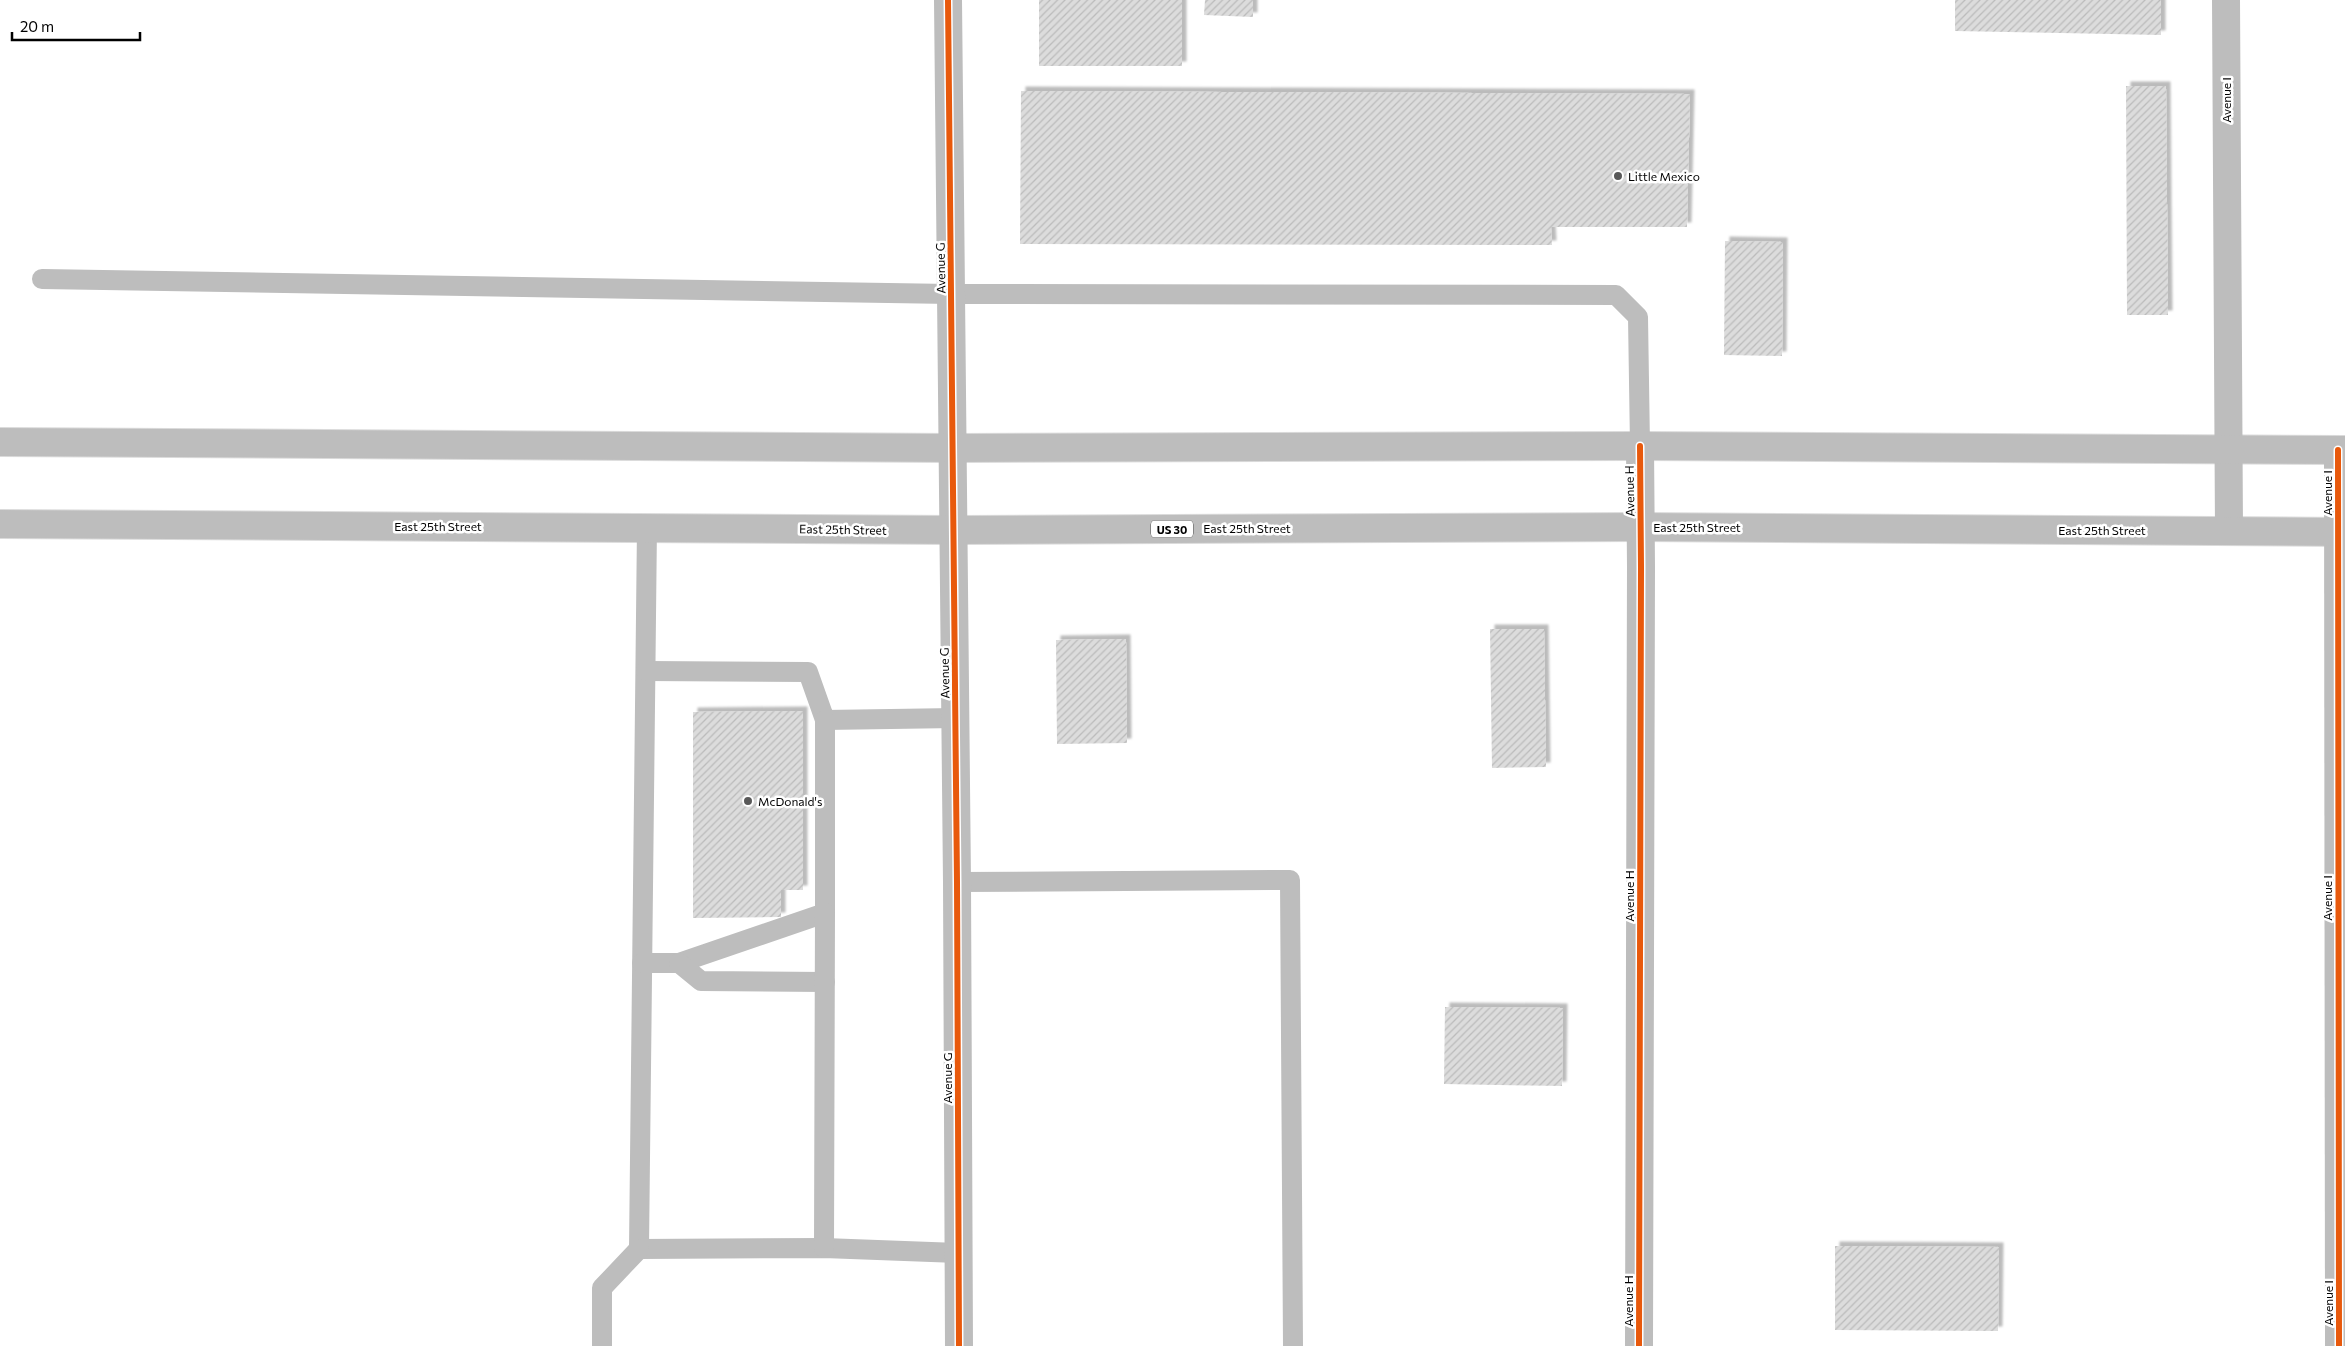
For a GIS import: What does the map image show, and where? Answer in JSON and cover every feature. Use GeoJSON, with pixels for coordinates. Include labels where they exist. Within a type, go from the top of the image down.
{"type":"FeatureCollection","features":[{"type":"Feature","properties":{"kind":"main road","name":"Avenue G"},"geometry":{"type":"LineString","coordinates":[[948,0],[956,718],[959,1346]]}},
{"type":"Feature","properties":{"kind":"main road","name":"Avenue I"},"geometry":{"type":"LineString","coordinates":[[2226,0],[2229,531]]}},
{"type":"Feature","properties":{"kind":"main road"},"geometry":{"type":"LineString","coordinates":[[0,442],[952,448],[1640,446],[2342,450]]}},
{"type":"Feature","properties":{"kind":"main road","name":"Avenue H"},"geometry":{"type":"LineString","coordinates":[[1639,1346],[1640,446]]}},
{"type":"Feature","properties":{"kind":"main road","name":"Avenue I"},"geometry":{"type":"LineString","coordinates":[[2339,1346],[2342,1269],[2342,450]]}},
{"type":"Feature","properties":{"kind":"main road","name":"East 25th Street"},"geometry":{"type":"LineString","coordinates":[[0,524],[647,526],[954,530],[1641,527],[2341,532]]}},
{"type":"Feature","properties":{"kind":"lane"},"geometry":{"type":"LineString","coordinates":[[42,279],[951,294],[1616,295],[1638,317],[1640,446]]}},
{"type":"Feature","properties":{"kind":"lane"},"geometry":{"type":"LineString","coordinates":[[602,1346],[602,1288],[639,1249],[647,526]]}},
{"type":"Feature","properties":{"kind":"lane"},"geometry":{"type":"LineString","coordinates":[[646,670],[808,672],[825,720],[824,1248]]}},
{"type":"Feature","properties":{"kind":"lane"},"geometry":{"type":"LineString","coordinates":[[825,720],[956,718]]}},
{"type":"Feature","properties":{"kind":"lane"},"geometry":{"type":"LineString","coordinates":[[957,882],[1290,880],[1293,1346]]}},
{"type":"Feature","properties":{"kind":"lane"},"geometry":{"type":"LineString","coordinates":[[642,963],[679,963],[825,913]]}},
{"type":"Feature","properties":{"kind":"lane"},"geometry":{"type":"LineString","coordinates":[[679,963],[701,981],[825,982]]}},
{"type":"Feature","properties":{"kind":"lane"},"geometry":{"type":"LineString","coordinates":[[639,1249],[824,1248],[958,1253]]}},
{"type":"Feature","properties":{"kind":"building"},"geometry":{"type":"Polygon","coordinates":[[[1039,0],[1182,0],[1182,66],[1039,66],[1039,0]]]}},
{"type":"Feature","properties":{"kind":"building"},"geometry":{"type":"Polygon","coordinates":[[[1205,0],[1253,0],[1253,17],[1204,15],[1205,0]]]}},
{"type":"Feature","properties":{"kind":"building"},"geometry":{"type":"Polygon","coordinates":[[[1955,0],[2161,0],[2161,35],[1955,31],[1955,0]]]}},
{"type":"Feature","properties":{"kind":"building"},"geometry":{"type":"Polygon","coordinates":[[[2126,86],[2166,86],[2168,315],[2127,315],[2126,86]]]}},
{"type":"Feature","properties":{"kind":"building"},"geometry":{"type":"Polygon","coordinates":[[[1021,91],[1690,94],[1687,227],[1551,227],[1552,245],[1020,244],[1021,91]]]}},
{"type":"Feature","properties":{"kind":"building"},"geometry":{"type":"Polygon","coordinates":[[[1725,241],[1783,242],[1782,356],[1724,355],[1725,241]]]}},
{"type":"Feature","properties":{"kind":"building"},"geometry":{"type":"Polygon","coordinates":[[[1490,629],[1544,629],[1546,767],[1492,768],[1490,629]]]}},
{"type":"Feature","properties":{"kind":"building"},"geometry":{"type":"Polygon","coordinates":[[[1126,639],[1127,743],[1057,744],[1056,640],[1126,639]]]}},
{"type":"Feature","properties":{"kind":"building","name":"McDonald's"},"geometry":{"type":"Polygon","coordinates":[[[803,711],[803,890],[781,890],[781,917],[693,918],[693,712],[803,711]]]}},
{"type":"Feature","properties":{"kind":"building"},"geometry":{"type":"Polygon","coordinates":[[[1445,1007],[1563,1008],[1562,1086],[1444,1084],[1445,1007]]]}},
{"type":"Feature","properties":{"kind":"building"},"geometry":{"type":"Polygon","coordinates":[[[1835,1246],[1999,1247],[1998,1331],[1835,1330],[1835,1246]]]}},
{"type":"Feature","properties":{"kind":"cycle path"},"geometry":{"type":"LineString","coordinates":[[948,0],[957,882],[959,1346]]}},
{"type":"Feature","properties":{"kind":"cycle path"},"geometry":{"type":"LineString","coordinates":[[1639,1346],[1640,446]]}},
{"type":"Feature","properties":{"kind":"cycle path"},"geometry":{"type":"LineString","coordinates":[[2338,450],[2339,1346]]}},
{"type":"Feature","properties":{"kind":"place","name":"Little Mexico"},"geometry":{"type":"Point","coordinates":[1618,176]}},
{"type":"Feature","properties":{"kind":"place","name":"McDonald's"},"geometry":{"type":"Point","coordinates":[748,801]}}]}
